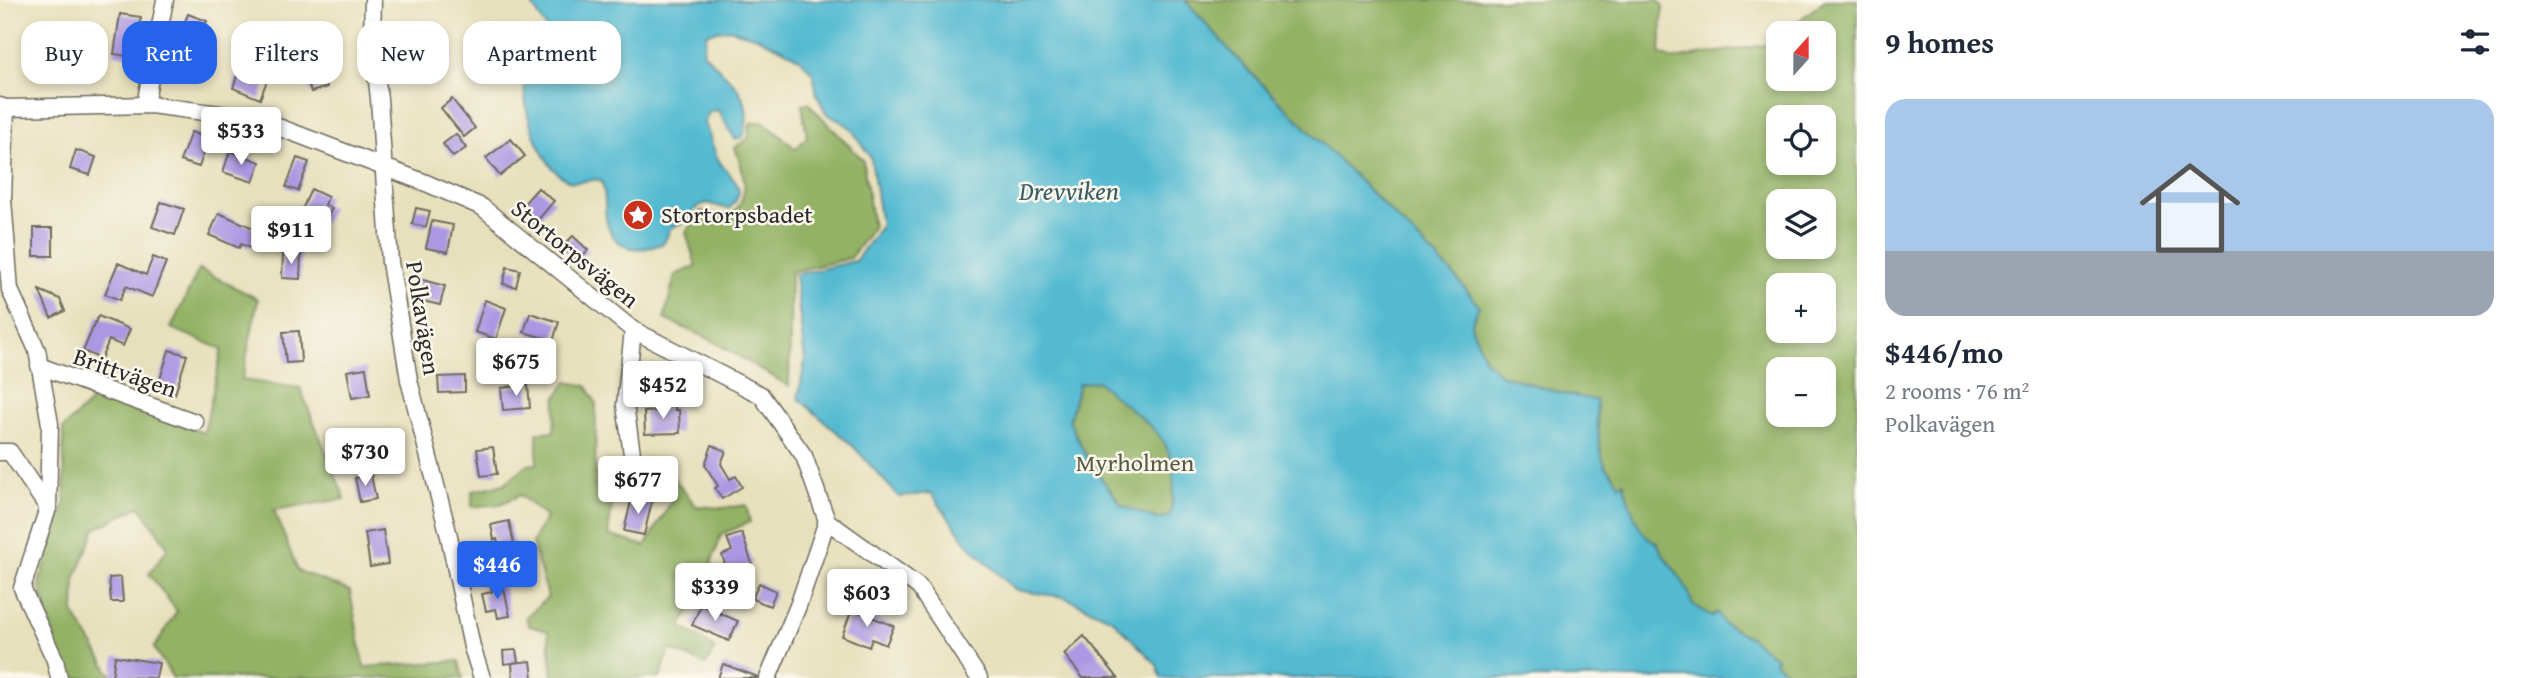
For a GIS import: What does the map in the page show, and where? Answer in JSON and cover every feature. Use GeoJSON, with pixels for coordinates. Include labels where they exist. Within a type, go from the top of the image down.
{"type":"FeatureCollection","features":[{"type":"Feature","properties":{"kind":"street"},"geometry":{"type":"LineString","coordinates":[[145,105],[165,0]]}},
{"type":"Feature","properties":{"kind":"street","name":"Polkavägen"},"geometry":{"type":"LineString","coordinates":[[373,0],[372,35],[390,262],[409,380],[449,536],[472,647],[482,678]]}},
{"type":"Feature","properties":{"kind":"street","name":"Stortorpsvägen"},"geometry":{"type":"LineString","coordinates":[[3,107],[145,105],[257,120],[426,183],[482,207],[633,330],[761,395],[804,456],[827,521]]}},
{"type":"Feature","properties":{"kind":"street"},"geometry":{"type":"LineString","coordinates":[[3,107],[2,199],[10,290],[37,350],[50,424],[48,508],[22,588],[55,660],[60,678]]}},
{"type":"Feature","properties":{"kind":"street"},"geometry":{"type":"LineString","coordinates":[[633,330],[625,405],[635,475]]}},
{"type":"Feature","properties":{"kind":"street","name":"Brittvägen"},"geometry":{"type":"LineString","coordinates":[[39,366],[195,422]]}},
{"type":"Feature","properties":{"kind":"street"},"geometry":{"type":"LineString","coordinates":[[0,452],[10,452],[48,508]]}},
{"type":"Feature","properties":{"kind":"street"},"geometry":{"type":"LineString","coordinates":[[768,678],[798,606],[827,521],[919,587],[979,678]]}},
{"type":"Feature","properties":{"kind":"green space"},"geometry":{"type":"Polygon","coordinates":[[[1185,0],[1658,0],[1663,6],[1660,53],[1672,59],[1766,45],[1766,91],[1836,91],[1836,21],[1798,21],[1825,0],[1857,0],[1857,678],[1795,678],[1775,662],[1776,658],[1749,637],[1724,624],[1717,613],[1712,616],[1692,604],[1675,570],[1667,564],[1657,543],[1643,534],[1638,526],[1624,483],[1619,486],[1606,467],[1599,444],[1596,400],[1564,394],[1502,375],[1485,360],[1471,325],[1478,305],[1453,274],[1242,64],[1185,0]]]}},
{"type":"Feature","properties":{"kind":"green space"},"geometry":{"type":"Polygon","coordinates":[[[808,103],[863,160],[873,228],[850,258],[791,272],[789,386],[709,339],[664,319],[675,275],[696,266],[686,232],[701,211],[729,218],[741,201],[744,184],[735,147],[748,139],[750,123],[764,122],[796,149],[807,137],[802,105],[808,103]]]}},
{"type":"Feature","properties":{"kind":"green space"},"geometry":{"type":"Polygon","coordinates":[[[199,269],[258,299],[242,380],[300,388],[345,499],[274,510],[298,571],[350,591],[364,667],[459,661],[463,678],[173,678],[154,648],[177,611],[149,574],[168,548],[140,506],[95,529],[75,580],[74,614],[113,678],[65,678],[39,583],[65,503],[63,429],[97,395],[204,433],[222,349],[171,328],[199,269]]]}},
{"type":"Feature","properties":{"kind":"green space","name":"Myrholmen"},"geometry":{"type":"Polygon","coordinates":[[[1097,381],[1146,421],[1163,439],[1169,450],[1174,473],[1170,516],[1157,519],[1122,506],[1088,460],[1069,421],[1079,384],[1097,381]]]}},
{"type":"Feature","properties":{"kind":"green space"},"geometry":{"type":"Polygon","coordinates":[[[567,382],[587,386],[596,403],[595,487],[613,494],[608,535],[645,546],[671,502],[660,477],[669,472],[696,506],[723,508],[746,505],[750,522],[722,534],[711,564],[726,577],[730,598],[698,594],[681,626],[715,648],[706,665],[670,649],[660,678],[553,678],[548,631],[529,626],[526,617],[548,597],[532,542],[546,517],[520,495],[500,504],[472,507],[472,491],[504,484],[527,465],[537,464],[537,433],[554,431],[556,398],[567,382]]]}},
{"type":"Feature","properties":{"kind":"water","name":"Drevviken"},"geometry":{"type":"Polygon","coordinates":[[[529,0],[1185,0],[1242,64],[1453,274],[1479,306],[1471,325],[1485,360],[1502,375],[1564,394],[1596,400],[1599,443],[1606,467],[1619,485],[1623,482],[1639,526],[1657,543],[1682,580],[1692,604],[1712,616],[1717,612],[1724,624],[1749,637],[1776,658],[1775,662],[1795,678],[1161,678],[1157,665],[1112,619],[1064,597],[1015,590],[967,543],[931,493],[899,497],[854,447],[798,398],[805,361],[795,275],[855,261],[881,226],[871,158],[850,127],[826,113],[817,95],[813,73],[801,60],[757,37],[729,29],[707,33],[703,52],[738,89],[746,109],[743,137],[735,139],[718,110],[709,112],[704,123],[718,159],[739,188],[739,194],[729,209],[707,203],[698,206],[682,224],[671,227],[664,243],[646,248],[622,244],[611,232],[606,218],[601,180],[569,181],[558,174],[548,162],[533,132],[525,98],[525,84],[621,84],[621,21],[542,21],[529,0]],[[1097,381],[1079,384],[1069,421],[1088,460],[1122,506],[1157,519],[1170,516],[1174,489],[1173,467],[1168,450],[1147,423],[1097,381]]]}},
{"type":"Feature","properties":{"kind":"building"},"geometry":{"type":"Polygon","coordinates":[[[120,14],[141,17],[140,21],[122,21],[122,55],[114,54],[120,14]]]}},
{"type":"Feature","properties":{"kind":"building"},"geometry":{"type":"Polygon","coordinates":[[[188,14],[207,21],[185,21],[188,14]]]}},
{"type":"Feature","properties":{"kind":"building"},"geometry":{"type":"Polygon","coordinates":[[[234,84],[266,84],[260,99],[233,88],[234,84]]]}},
{"type":"Feature","properties":{"kind":"building"},"geometry":{"type":"Polygon","coordinates":[[[308,84],[326,84],[327,87],[311,92],[308,84]]]}},
{"type":"Feature","properties":{"kind":"building"},"geometry":{"type":"Polygon","coordinates":[[[452,99],[475,128],[464,137],[441,108],[452,99]]]}},
{"type":"Feature","properties":{"kind":"building"},"geometry":{"type":"Polygon","coordinates":[[[191,132],[209,138],[199,167],[180,161],[191,132]]]}},
{"type":"Feature","properties":{"kind":"building"},"geometry":{"type":"Polygon","coordinates":[[[456,134],[466,148],[453,157],[443,144],[456,134]]]}},
{"type":"Feature","properties":{"kind":"building"},"geometry":{"type":"Polygon","coordinates":[[[511,139],[525,156],[500,176],[486,158],[511,139]]]}},
{"type":"Feature","properties":{"kind":"building"},"geometry":{"type":"Polygon","coordinates":[[[76,150],[96,157],[90,175],[70,169],[76,150]]]}},
{"type":"Feature","properties":{"kind":"building"},"geometry":{"type":"Polygon","coordinates":[[[230,151],[260,162],[253,182],[223,172],[230,151]]]}},
{"type":"Feature","properties":{"kind":"building"},"geometry":{"type":"Polygon","coordinates":[[[297,158],[309,162],[298,191],[286,187],[297,158]]]}},
{"type":"Feature","properties":{"kind":"building"},"geometry":{"type":"Polygon","coordinates":[[[538,188],[554,201],[537,221],[521,207],[538,188]]]}},
{"type":"Feature","properties":{"kind":"building"},"geometry":{"type":"Polygon","coordinates":[[[311,189],[328,197],[325,205],[332,208],[325,223],[301,212],[311,189]]]}},
{"type":"Feature","properties":{"kind":"building"},"geometry":{"type":"Polygon","coordinates":[[[161,202],[184,209],[175,235],[152,227],[161,202]]]}},
{"type":"Feature","properties":{"kind":"building"},"geometry":{"type":"Polygon","coordinates":[[[416,208],[430,211],[426,227],[412,224],[416,208]]]}},
{"type":"Feature","properties":{"kind":"building"},"geometry":{"type":"Polygon","coordinates":[[[219,213],[258,230],[250,248],[241,244],[239,248],[209,235],[219,213]]]}},
{"type":"Feature","properties":{"kind":"building"},"geometry":{"type":"Polygon","coordinates":[[[432,221],[453,225],[448,252],[426,248],[432,221]]]}},
{"type":"Feature","properties":{"kind":"building"},"geometry":{"type":"Polygon","coordinates":[[[34,228],[53,228],[53,256],[34,256],[34,228]]]}},
{"type":"Feature","properties":{"kind":"building"},"geometry":{"type":"Polygon","coordinates":[[[573,236],[588,250],[578,261],[562,247],[573,236]]]}},
{"type":"Feature","properties":{"kind":"building"},"geometry":{"type":"Polygon","coordinates":[[[283,253],[301,254],[300,279],[282,278],[283,253]]]}},
{"type":"Feature","properties":{"kind":"building"},"geometry":{"type":"Polygon","coordinates":[[[153,257],[166,262],[152,297],[126,286],[120,300],[105,294],[118,263],[146,275],[153,257]]]}},
{"type":"Feature","properties":{"kind":"building"},"geometry":{"type":"Polygon","coordinates":[[[507,267],[520,270],[516,287],[503,284],[507,267]]]}},
{"type":"Feature","properties":{"kind":"building"},"geometry":{"type":"Polygon","coordinates":[[[419,279],[445,286],[440,305],[414,299],[419,279]]]}},
{"type":"Feature","properties":{"kind":"building"},"geometry":{"type":"Polygon","coordinates":[[[39,290],[60,299],[65,311],[51,318],[39,290]]]}},
{"type":"Feature","properties":{"kind":"building"},"geometry":{"type":"Polygon","coordinates":[[[485,300],[506,308],[496,339],[475,332],[485,300]]]}},
{"type":"Feature","properties":{"kind":"building"},"geometry":{"type":"Polygon","coordinates":[[[530,313],[559,322],[553,341],[524,332],[530,313]]]}},
{"type":"Feature","properties":{"kind":"building"},"geometry":{"type":"Polygon","coordinates":[[[98,316],[130,329],[123,346],[109,340],[101,359],[83,351],[98,316]]]}},
{"type":"Feature","properties":{"kind":"building"},"geometry":{"type":"Polygon","coordinates":[[[299,331],[301,362],[286,363],[283,332],[299,331]]]}},
{"type":"Feature","properties":{"kind":"building"},"geometry":{"type":"Polygon","coordinates":[[[169,350],[187,355],[175,394],[157,389],[169,350]]]}},
{"type":"Feature","properties":{"kind":"building"},"geometry":{"type":"Polygon","coordinates":[[[366,368],[370,395],[352,398],[347,371],[366,368]]]}},
{"type":"Feature","properties":{"kind":"building"},"geometry":{"type":"Polygon","coordinates":[[[465,376],[465,392],[439,393],[438,377],[465,376]]]}},
{"type":"Feature","properties":{"kind":"building"},"geometry":{"type":"Polygon","coordinates":[[[528,385],[530,408],[503,410],[501,388],[528,385]]]}},
{"type":"Feature","properties":{"kind":"building"},"geometry":{"type":"Polygon","coordinates":[[[675,405],[675,410],[679,410],[680,433],[645,434],[644,412],[658,411],[658,406],[675,405]]]}},
{"type":"Feature","properties":{"kind":"building"},"geometry":{"type":"Polygon","coordinates":[[[712,445],[726,451],[721,464],[730,479],[736,476],[742,487],[722,499],[715,488],[718,486],[705,465],[712,445]]]}},
{"type":"Feature","properties":{"kind":"building"},"geometry":{"type":"Polygon","coordinates":[[[493,447],[497,474],[481,476],[477,449],[493,447]]]}},
{"type":"Feature","properties":{"kind":"building"},"geometry":{"type":"Polygon","coordinates":[[[371,475],[376,499],[360,502],[355,478],[371,475]]]}},
{"type":"Feature","properties":{"kind":"building"},"geometry":{"type":"Polygon","coordinates":[[[632,497],[652,501],[644,535],[624,531],[632,497]]]}},
{"type":"Feature","properties":{"kind":"building"},"geometry":{"type":"Polygon","coordinates":[[[509,521],[515,550],[500,552],[491,525],[509,521]]]}},
{"type":"Feature","properties":{"kind":"building"},"geometry":{"type":"Polygon","coordinates":[[[383,530],[388,564],[370,567],[365,533],[383,530]]]}},
{"type":"Feature","properties":{"kind":"building"},"geometry":{"type":"Polygon","coordinates":[[[742,533],[752,564],[728,573],[722,555],[732,551],[727,538],[742,533]]]}},
{"type":"Feature","properties":{"kind":"building"},"geometry":{"type":"Polygon","coordinates":[[[121,577],[123,602],[111,602],[109,578],[121,577]]]}},
{"type":"Feature","properties":{"kind":"building"},"geometry":{"type":"Polygon","coordinates":[[[759,583],[776,591],[770,606],[752,599],[759,583]]]}},
{"type":"Feature","properties":{"kind":"building"},"geometry":{"type":"Polygon","coordinates":[[[503,584],[510,616],[498,618],[496,609],[486,611],[482,594],[492,592],[491,587],[503,584]]]}},
{"type":"Feature","properties":{"kind":"building"},"geometry":{"type":"Polygon","coordinates":[[[701,605],[738,621],[729,641],[692,625],[701,605]]]}},
{"type":"Feature","properties":{"kind":"building"},"geometry":{"type":"Polygon","coordinates":[[[852,609],[894,626],[886,645],[872,639],[869,647],[842,636],[852,609]]]}},
{"type":"Feature","properties":{"kind":"building"},"geometry":{"type":"Polygon","coordinates":[[[1084,636],[1118,678],[1083,678],[1064,654],[1084,636]]]}},
{"type":"Feature","properties":{"kind":"building"},"geometry":{"type":"Polygon","coordinates":[[[516,650],[518,662],[504,664],[503,651],[516,650]]]}},
{"type":"Feature","properties":{"kind":"building"},"geometry":{"type":"Polygon","coordinates":[[[115,656],[159,663],[156,678],[112,677],[115,656]]]}},
{"type":"Feature","properties":{"kind":"building"},"geometry":{"type":"Polygon","coordinates":[[[531,661],[533,678],[513,678],[512,663],[531,661]]]}},
{"type":"Feature","properties":{"kind":"building"},"geometry":{"type":"Polygon","coordinates":[[[723,664],[758,677],[758,678],[718,678],[723,664]]]}},
{"type":"Feature","properties":{"kind":"place","name":"Stortorpsbadet"},"geometry":{"type":"Point","coordinates":[638,215]}}]}
